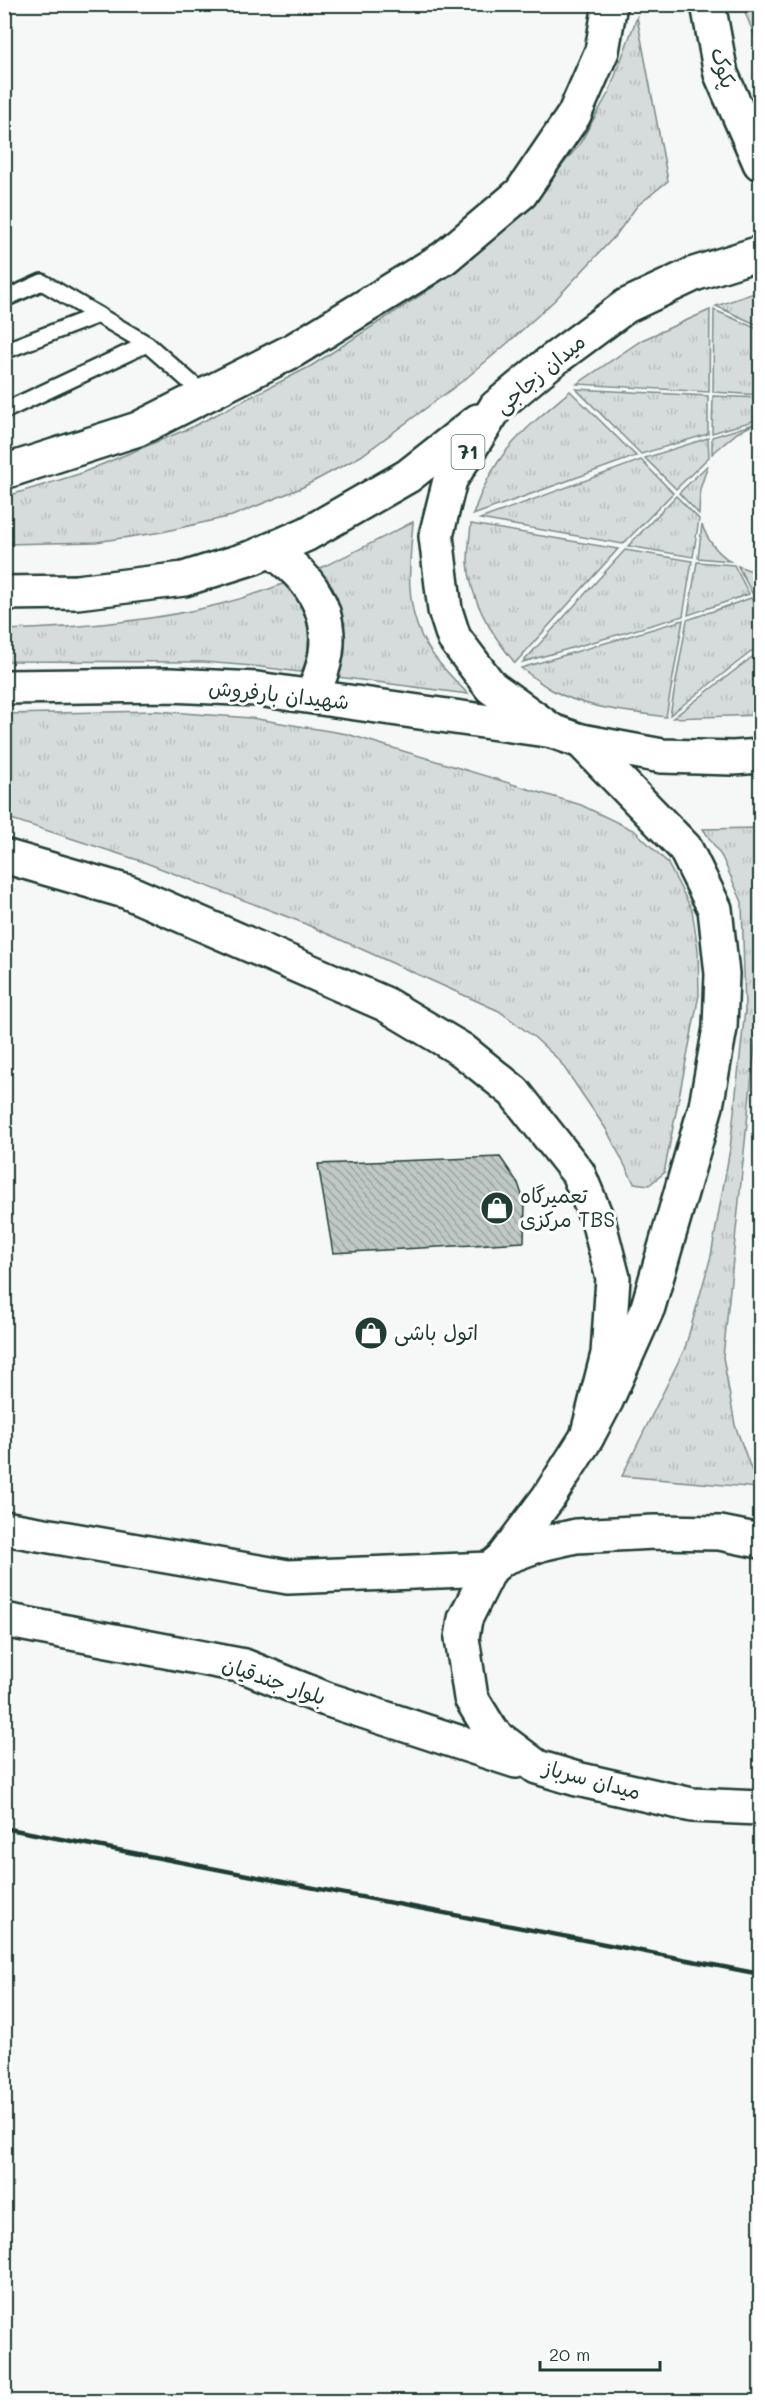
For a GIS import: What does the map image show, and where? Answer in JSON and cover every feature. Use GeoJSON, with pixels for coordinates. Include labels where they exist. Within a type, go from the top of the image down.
{"type":"FeatureCollection","features":[{"type":"Feature","properties":{"kind":"main road"},"geometry":{"type":"LineString","coordinates":[[4,472],[138,429],[294,350],[444,258],[521,193],[574,115],[602,51],[610,4]]}},
{"type":"Feature","properties":{"kind":"main road","name":"پکوک"},"geometry":{"type":"LineString","coordinates":[[708,4],[721,74],[760,163]]}},
{"type":"Feature","properties":{"kind":"main road","name":"میدان زجاجی"},"geometry":{"type":"LineString","coordinates":[[760,253],[694,274],[626,306],[549,363],[496,407],[450,480],[436,536],[445,610],[454,638],[490,687],[566,736],[662,756],[733,758],[760,756]]}},
{"type":"Feature","properties":{"kind":"main road","name":"71"},"geometry":{"type":"LineString","coordinates":[[4,593],[77,592],[184,579],[270,550],[307,534],[408,476],[496,407]]}},
{"type":"Feature","properties":{"kind":"main road"},"geometry":{"type":"LineString","coordinates":[[270,550],[290,562],[307,579],[319,599],[326,622],[328,642],[326,661],[321,679],[311,696]]}},
{"type":"Feature","properties":{"kind":"main road","name":"شهیدان بارفروش"},"geometry":{"type":"LineString","coordinates":[[4,687],[170,686],[257,689],[566,736]]}},
{"type":"Feature","properties":{"kind":"main road"},"geometry":{"type":"LineString","coordinates":[[566,736],[685,848],[715,909],[722,974],[720,1028],[706,1106],[679,1203],[648,1306],[606,1401],[587,1437]]}},
{"type":"Feature","properties":{"kind":"main road"},"geometry":{"type":"LineString","coordinates":[[4,855],[128,892],[386,1004],[462,1050],[514,1092],[578,1173],[599,1224],[613,1278],[608,1354],[587,1437]]}},
{"type":"Feature","properties":{"kind":"main road","name":"میدان سرباز"},"geometry":{"type":"LineString","coordinates":[[587,1437],[548,1498],[497,1564],[465,1619],[464,1655],[471,1698],[493,1734],[537,1767],[578,1779],[692,1805],[760,1808]]}},
{"type":"Feature","properties":{"kind":"main road"},"geometry":{"type":"LineString","coordinates":[[4,1528],[288,1577],[497,1564],[541,1544],[576,1536],[654,1532],[720,1533],[760,1540]]}},
{"type":"Feature","properties":{"kind":"main road","name":"بلوار جندقیان"},"geometry":{"type":"LineString","coordinates":[[4,1620],[244,1666],[326,1699],[537,1767]]}},
{"type":"Feature","properties":{"kind":"lane"},"geometry":{"type":"LineString","coordinates":[[4,299],[42,282],[147,344],[205,395]]}},
{"type":"Feature","properties":{"kind":"lane"},"geometry":{"type":"LineString","coordinates":[[4,351],[98,315]]}},
{"type":"Feature","properties":{"kind":"lane"},"geometry":{"type":"LineString","coordinates":[[4,411],[147,344]]}},
{"type":"Feature","properties":{"kind":"green space"},"geometry":{"type":"Polygon","coordinates":[[[742,5],[755,5],[760,9],[760,49],[742,5]]]}},
{"type":"Feature","properties":{"kind":"green space"},"geometry":{"type":"Polygon","coordinates":[[[637,17],[668,181],[637,206],[616,235],[555,300],[464,380],[361,456],[301,488],[232,516],[162,532],[96,542],[5,544],[4,497],[79,474],[190,428],[311,366],[432,288],[486,244],[540,192],[579,145],[609,92],[637,17]]]}},
{"type":"Feature","properties":{"kind":"green space"},"geometry":{"type":"Polygon","coordinates":[[[760,291],[760,326],[716,306],[760,291]]]}},
{"type":"Feature","properties":{"kind":"green space"},"geometry":{"type":"Polygon","coordinates":[[[710,310],[709,392],[577,384],[642,340],[710,310]]]}},
{"type":"Feature","properties":{"kind":"green space"},"geometry":{"type":"Polygon","coordinates":[[[714,310],[760,330],[760,395],[713,392],[714,310]]]}},
{"type":"Feature","properties":{"kind":"green space"},"geometry":{"type":"Polygon","coordinates":[[[576,389],[708,396],[708,434],[641,454],[576,389]]]}},
{"type":"Feature","properties":{"kind":"green space"},"geometry":{"type":"Polygon","coordinates":[[[570,391],[636,456],[473,515],[490,475],[500,459],[524,431],[570,391]]]}},
{"type":"Feature","properties":{"kind":"green space"},"geometry":{"type":"Polygon","coordinates":[[[713,396],[760,398],[760,419],[712,433],[713,396]]]}},
{"type":"Feature","properties":{"kind":"green space"},"geometry":{"type":"Polygon","coordinates":[[[754,424],[737,433],[712,454],[712,437],[754,424]]]}},
{"type":"Feature","properties":{"kind":"green space"},"geometry":{"type":"Polygon","coordinates":[[[708,438],[709,457],[676,489],[645,458],[708,438]]]}},
{"type":"Feature","properties":{"kind":"green space"},"geometry":{"type":"Polygon","coordinates":[[[641,460],[673,493],[623,544],[480,519],[641,460]]]}},
{"type":"Feature","properties":{"kind":"green space"},"geometry":{"type":"Polygon","coordinates":[[[708,465],[700,489],[699,514],[679,493],[708,465]]]}},
{"type":"Feature","properties":{"kind":"green space"},"geometry":{"type":"Polygon","coordinates":[[[676,496],[699,519],[693,557],[628,546],[676,496]]]}},
{"type":"Feature","properties":{"kind":"green space"},"geometry":{"type":"Polygon","coordinates":[[[413,522],[410,595],[416,623],[432,653],[468,694],[253,666],[203,662],[5,661],[4,630],[113,623],[221,604],[296,579],[413,522]]]}},
{"type":"Feature","properties":{"kind":"green space"},"geometry":{"type":"Polygon","coordinates":[[[471,524],[618,549],[515,663],[490,628],[477,603],[468,562],[471,524]]]}},
{"type":"Feature","properties":{"kind":"green space"},"geometry":{"type":"Polygon","coordinates":[[[702,525],[713,545],[730,561],[698,558],[702,525]]]}},
{"type":"Feature","properties":{"kind":"green space"},"geometry":{"type":"Polygon","coordinates":[[[625,550],[692,561],[683,616],[523,662],[625,550]]]}},
{"type":"Feature","properties":{"kind":"green space"},"geometry":{"type":"Polygon","coordinates":[[[697,562],[734,565],[749,594],[688,615],[697,562]]]}},
{"type":"Feature","properties":{"kind":"green space"},"geometry":{"type":"Polygon","coordinates":[[[738,566],[760,574],[760,590],[752,593],[738,566]]]}},
{"type":"Feature","properties":{"kind":"green space"},"geometry":{"type":"Polygon","coordinates":[[[751,598],[760,613],[760,645],[670,715],[687,620],[751,598]]]}},
{"type":"Feature","properties":{"kind":"green space"},"geometry":{"type":"Polygon","coordinates":[[[683,620],[666,717],[579,701],[552,690],[521,668],[683,620]]]}},
{"type":"Feature","properties":{"kind":"green space"},"geometry":{"type":"Polygon","coordinates":[[[760,651],[760,715],[673,718],[760,651]]]}},
{"type":"Feature","properties":{"kind":"green space"},"geometry":{"type":"Polygon","coordinates":[[[156,711],[251,718],[347,734],[581,805],[635,831],[667,862],[692,910],[698,949],[699,995],[664,1173],[649,1185],[634,1183],[606,1129],[559,1060],[534,1037],[499,1011],[301,922],[141,861],[5,817],[5,714],[156,711]]]}},
{"type":"Feature","properties":{"kind":"green space"},"geometry":{"type":"Polygon","coordinates":[[[760,828],[760,996],[723,1357],[735,1425],[758,1488],[622,1476],[685,1348],[711,1256],[730,1149],[745,1010],[742,902],[722,857],[703,829],[760,828]]]}},
{"type":"Feature","properties":{"kind":"building"},"geometry":{"type":"Polygon","coordinates":[[[500,1157],[518,1183],[525,1204],[524,1242],[333,1253],[318,1164],[500,1157]]]}},
{"type":"Feature","properties":{"kind":"railway"},"geometry":{"type":"LineString","coordinates":[[4,1828],[760,1974]]}},
{"type":"Feature","properties":{"kind":"place","name":"تعمیرگاه مرکزی TBS"},"geometry":{"type":"Point","coordinates":[497,1208]}},
{"type":"Feature","properties":{"kind":"place","name":"اتول باشی"},"geometry":{"type":"Point","coordinates":[371,1333]}}]}
